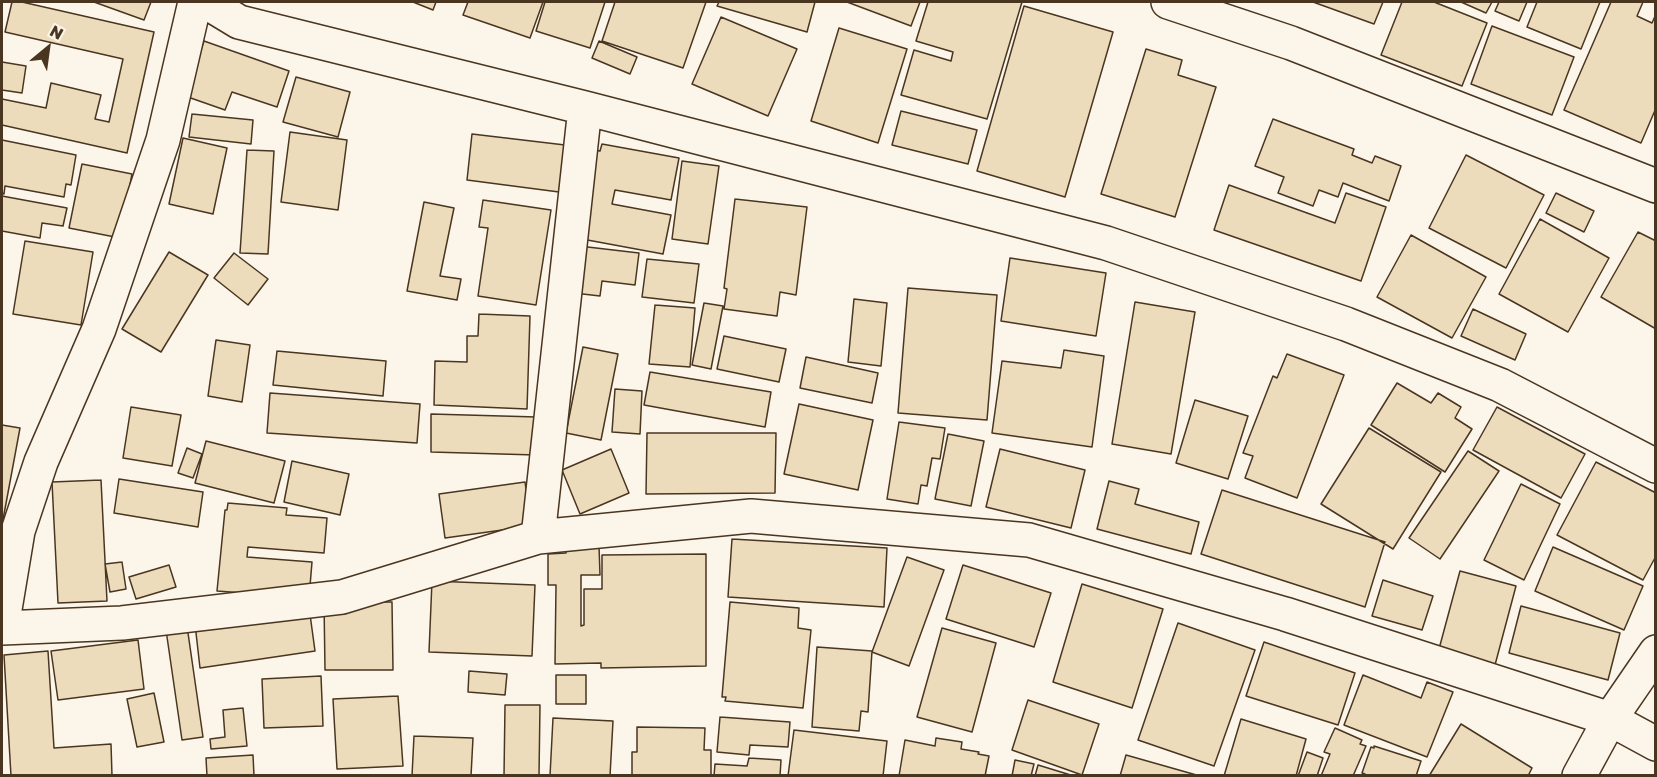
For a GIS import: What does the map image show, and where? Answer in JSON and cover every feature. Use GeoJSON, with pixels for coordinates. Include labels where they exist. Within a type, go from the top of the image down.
{"type":"FeatureCollection","features":[{"type":"Feature","properties":{"kind":"street"},"geometry":{"type":"LineString","coordinates":[[195,2],[163,140],[99,329],[41,462],[18,531],[2,627],[122,623],[342,597],[538,537],[751,516],[1029,540],[1285,614],[1610,719],[1656,744]]}},
{"type":"Feature","properties":{"kind":"street"},"geometry":{"type":"LineString","coordinates":[[206,2],[239,22],[585,108],[1117,247],[1346,324],[1500,385],[1656,466]]}},
{"type":"Feature","properties":{"kind":"street"},"geometry":{"type":"LineString","coordinates":[[1168,2],[1291,43],[1656,186]]}},
{"type":"Feature","properties":{"kind":"street"},"geometry":{"type":"LineString","coordinates":[[538,537],[585,108]]}},
{"type":"Feature","properties":{"kind":"street"},"geometry":{"type":"LineString","coordinates":[[1579,776],[1610,719],[1656,652]]}},
{"type":"Feature","properties":{"kind":"building"},"geometry":{"type":"Polygon","coordinates":[[[12,2],[22,2],[154,32],[127,153],[2,125],[2,99],[46,108],[51,83],[101,95],[95,119],[109,122],[123,59],[5,32],[12,2]]]}},
{"type":"Feature","properties":{"kind":"building"},"geometry":{"type":"Polygon","coordinates":[[[94,2],[151,2],[144,20],[94,2]]]}},
{"type":"Feature","properties":{"kind":"building"},"geometry":{"type":"Polygon","coordinates":[[[413,2],[436,2],[433,10],[413,2]]]}},
{"type":"Feature","properties":{"kind":"building"},"geometry":{"type":"Polygon","coordinates":[[[468,2],[543,2],[530,38],[463,15],[468,2]]]}},
{"type":"Feature","properties":{"kind":"building"},"geometry":{"type":"Polygon","coordinates":[[[545,2],[605,2],[590,48],[536,31],[545,2]]]}},
{"type":"Feature","properties":{"kind":"building"},"geometry":{"type":"Polygon","coordinates":[[[615,2],[706,2],[683,68],[602,41],[615,2]]]}},
{"type":"Feature","properties":{"kind":"building"},"geometry":{"type":"Polygon","coordinates":[[[719,2],[815,2],[807,32],[717,6],[719,2]]]}},
{"type":"Feature","properties":{"kind":"building"},"geometry":{"type":"Polygon","coordinates":[[[847,2],[920,2],[911,26],[847,2]]]}},
{"type":"Feature","properties":{"kind":"building"},"geometry":{"type":"Polygon","coordinates":[[[928,2],[1022,2],[987,119],[901,95],[914,50],[951,61],[953,52],[916,41],[928,2]]]}},
{"type":"Feature","properties":{"kind":"building"},"geometry":{"type":"Polygon","coordinates":[[[1313,2],[1383,2],[1374,24],[1313,2]]]}},
{"type":"Feature","properties":{"kind":"building"},"geometry":{"type":"Polygon","coordinates":[[[1402,2],[1434,2],[1487,23],[1462,86],[1381,55],[1402,2]]]}},
{"type":"Feature","properties":{"kind":"building"},"geometry":{"type":"Polygon","coordinates":[[[1461,2],[1492,2],[1486,13],[1461,2]]]}},
{"type":"Feature","properties":{"kind":"building"},"geometry":{"type":"Polygon","coordinates":[[[1499,2],[1527,2],[1519,21],[1495,11],[1499,2]]]}},
{"type":"Feature","properties":{"kind":"building"},"geometry":{"type":"Polygon","coordinates":[[[1537,2],[1600,2],[1581,49],[1527,27],[1537,2]]]}},
{"type":"Feature","properties":{"kind":"building"},"geometry":{"type":"Polygon","coordinates":[[[1611,2],[1643,2],[1637,16],[1652,23],[1656,14],[1656,108],[1641,143],[1564,110],[1611,2]]]}},
{"type":"Feature","properties":{"kind":"building"},"geometry":{"type":"Polygon","coordinates":[[[1024,6],[1113,32],[1065,197],[977,171],[1024,6]]]}},
{"type":"Feature","properties":{"kind":"building"},"geometry":{"type":"Polygon","coordinates":[[[721,17],[797,49],[768,116],[692,84],[721,17]]]}},
{"type":"Feature","properties":{"kind":"building"},"geometry":{"type":"Polygon","coordinates":[[[1492,26],[1574,57],[1552,115],[1471,84],[1492,26]]]}},
{"type":"Feature","properties":{"kind":"building"},"geometry":{"type":"Polygon","coordinates":[[[839,28],[907,49],[878,143],[811,121],[839,28]]]}},
{"type":"Feature","properties":{"kind":"building"},"geometry":{"type":"Polygon","coordinates":[[[204,41],[289,71],[277,107],[232,92],[225,110],[185,96],[204,41]]]}},
{"type":"Feature","properties":{"kind":"building"},"geometry":{"type":"Polygon","coordinates":[[[599,41],[637,57],[630,74],[592,58],[599,41]]]}},
{"type":"Feature","properties":{"kind":"building"},"geometry":{"type":"Polygon","coordinates":[[[1146,49],[1182,60],[1178,75],[1216,87],[1175,217],[1101,194],[1146,49]]]}},
{"type":"Feature","properties":{"kind":"building"},"geometry":{"type":"Polygon","coordinates":[[[2,62],[26,66],[22,93],[2,90],[2,62]]]}},
{"type":"Feature","properties":{"kind":"building"},"geometry":{"type":"Polygon","coordinates":[[[296,77],[350,92],[338,137],[283,122],[296,77]]]}},
{"type":"Feature","properties":{"kind":"building"},"geometry":{"type":"Polygon","coordinates":[[[901,111],[977,130],[968,164],[892,145],[901,111]]]}},
{"type":"Feature","properties":{"kind":"building"},"geometry":{"type":"Polygon","coordinates":[[[192,114],[253,120],[251,144],[189,137],[192,114]]]}},
{"type":"Feature","properties":{"kind":"building"},"geometry":{"type":"Polygon","coordinates":[[[1273,119],[1354,149],[1352,155],[1372,163],[1375,156],[1401,166],[1389,201],[1343,183],[1338,197],[1319,190],[1313,206],[1278,193],[1284,177],[1255,166],[1273,119]]]}},
{"type":"Feature","properties":{"kind":"building"},"geometry":{"type":"Polygon","coordinates":[[[290,132],[347,140],[338,210],[281,202],[290,132]]]}},
{"type":"Feature","properties":{"kind":"building"},"geometry":{"type":"Polygon","coordinates":[[[472,134],[565,145],[559,192],[467,180],[472,134]]]}},
{"type":"Feature","properties":{"kind":"building"},"geometry":{"type":"Polygon","coordinates":[[[183,138],[227,148],[213,214],[169,204],[183,138]]]}},
{"type":"Feature","properties":{"kind":"building"},"geometry":{"type":"Polygon","coordinates":[[[2,140],[76,155],[71,185],[66,184],[64,197],[5,186],[4,194],[2,193],[2,140]]]}},
{"type":"Feature","properties":{"kind":"building"},"geometry":{"type":"Polygon","coordinates":[[[602,144],[679,158],[671,200],[615,190],[612,204],[671,215],[663,254],[582,239],[593,150],[600,151],[602,144]]]}},
{"type":"Feature","properties":{"kind":"building"},"geometry":{"type":"Polygon","coordinates":[[[247,150],[274,151],[268,254],[240,253],[247,150]]]}},
{"type":"Feature","properties":{"kind":"building"},"geometry":{"type":"Polygon","coordinates":[[[1466,155],[1544,195],[1506,268],[1429,228],[1466,155]]]}},
{"type":"Feature","properties":{"kind":"building"},"geometry":{"type":"Polygon","coordinates":[[[682,161],[719,166],[708,244],[672,239],[682,161]]]}},
{"type":"Feature","properties":{"kind":"building"},"geometry":{"type":"Polygon","coordinates":[[[82,164],[132,174],[120,238],[69,228],[82,164]]]}},
{"type":"Feature","properties":{"kind":"building"},"geometry":{"type":"Polygon","coordinates":[[[1229,185],[1335,223],[1346,193],[1386,207],[1361,281],[1214,230],[1229,185]]]}},
{"type":"Feature","properties":{"kind":"building"},"geometry":{"type":"Polygon","coordinates":[[[1556,193],[1594,211],[1584,232],[1546,213],[1556,193]]]}},
{"type":"Feature","properties":{"kind":"building"},"geometry":{"type":"Polygon","coordinates":[[[2,196],[67,208],[63,226],[42,223],[40,238],[2,231],[2,196]]]}},
{"type":"Feature","properties":{"kind":"building"},"geometry":{"type":"Polygon","coordinates":[[[735,199],[807,207],[796,295],[780,292],[777,316],[724,309],[727,289],[724,288],[735,199]]]}},
{"type":"Feature","properties":{"kind":"building"},"geometry":{"type":"Polygon","coordinates":[[[483,200],[551,210],[536,305],[478,296],[488,228],[479,227],[483,200]]]}},
{"type":"Feature","properties":{"kind":"building"},"geometry":{"type":"Polygon","coordinates":[[[424,202],[454,208],[440,276],[461,279],[457,300],[407,291],[424,202]]]}},
{"type":"Feature","properties":{"kind":"building"},"geometry":{"type":"Polygon","coordinates":[[[1540,219],[1609,258],[1568,332],[1499,294],[1540,219]]]}},
{"type":"Feature","properties":{"kind":"building"},"geometry":{"type":"Polygon","coordinates":[[[1638,232],[1656,241],[1656,329],[1601,297],[1638,232]]]}},
{"type":"Feature","properties":{"kind":"building"},"geometry":{"type":"Polygon","coordinates":[[[1411,235],[1486,277],[1452,338],[1377,297],[1411,235]]]}},
{"type":"Feature","properties":{"kind":"building"},"geometry":{"type":"Polygon","coordinates":[[[25,241],[93,252],[81,325],[13,314],[25,241]]]}},
{"type":"Feature","properties":{"kind":"building"},"geometry":{"type":"Polygon","coordinates":[[[579,246],[639,253],[635,285],[602,281],[600,296],[574,293],[579,246]]]}},
{"type":"Feature","properties":{"kind":"building"},"geometry":{"type":"Polygon","coordinates":[[[169,252],[208,275],[161,352],[122,329],[169,252]]]}},
{"type":"Feature","properties":{"kind":"building"},"geometry":{"type":"Polygon","coordinates":[[[234,253],[268,279],[248,305],[214,278],[234,253]]]}},
{"type":"Feature","properties":{"kind":"building"},"geometry":{"type":"Polygon","coordinates":[[[1010,258],[1106,273],[1096,336],[1001,321],[1010,258]]]}},
{"type":"Feature","properties":{"kind":"building"},"geometry":{"type":"Polygon","coordinates":[[[647,259],[699,264],[694,303],[642,297],[647,259]]]}},
{"type":"Feature","properties":{"kind":"building"},"geometry":{"type":"Polygon","coordinates":[[[908,288],[997,295],[987,420],[898,413],[908,288]]]}},
{"type":"Feature","properties":{"kind":"building"},"geometry":{"type":"Polygon","coordinates":[[[854,299],[887,303],[881,366],[848,362],[854,299]]]}},
{"type":"Feature","properties":{"kind":"building"},"geometry":{"type":"Polygon","coordinates":[[[1135,302],[1195,312],[1171,454],[1112,444],[1135,302]]]}},
{"type":"Feature","properties":{"kind":"building"},"geometry":{"type":"Polygon","coordinates":[[[704,303],[723,306],[711,369],[692,365],[704,303]]]}},
{"type":"Feature","properties":{"kind":"building"},"geometry":{"type":"Polygon","coordinates":[[[655,305],[695,308],[690,367],[649,364],[655,305]]]}},
{"type":"Feature","properties":{"kind":"building"},"geometry":{"type":"Polygon","coordinates":[[[1473,309],[1526,334],[1515,360],[1461,336],[1473,309]]]}},
{"type":"Feature","properties":{"kind":"building"},"geometry":{"type":"Polygon","coordinates":[[[479,314],[530,316],[527,409],[434,405],[435,361],[467,362],[467,336],[478,336],[479,314]]]}},
{"type":"Feature","properties":{"kind":"building"},"geometry":{"type":"Polygon","coordinates":[[[724,336],[786,349],[779,382],[717,369],[724,336]]]}},
{"type":"Feature","properties":{"kind":"building"},"geometry":{"type":"Polygon","coordinates":[[[216,340],[250,345],[242,402],[208,396],[216,340]]]}},
{"type":"Feature","properties":{"kind":"building"},"geometry":{"type":"Polygon","coordinates":[[[583,347],[618,354],[601,440],[566,433],[583,347]]]}},
{"type":"Feature","properties":{"kind":"building"},"geometry":{"type":"Polygon","coordinates":[[[1064,350],[1104,356],[1092,447],[992,433],[1002,361],[1061,368],[1064,350]]]}},
{"type":"Feature","properties":{"kind":"building"},"geometry":{"type":"Polygon","coordinates":[[[277,351],[386,361],[383,396],[273,385],[277,351]]]}},
{"type":"Feature","properties":{"kind":"building"},"geometry":{"type":"Polygon","coordinates":[[[1287,354],[1344,375],[1297,498],[1245,478],[1253,456],[1243,453],[1273,376],[1277,378],[1287,354]]]}},
{"type":"Feature","properties":{"kind":"building"},"geometry":{"type":"Polygon","coordinates":[[[806,357],[878,373],[872,403],[800,388],[806,357]]]}},
{"type":"Feature","properties":{"kind":"building"},"geometry":{"type":"Polygon","coordinates":[[[650,372],[771,392],[765,427],[644,405],[650,372]]]}},
{"type":"Feature","properties":{"kind":"building"},"geometry":{"type":"Polygon","coordinates":[[[1397,383],[1431,403],[1438,393],[1461,407],[1455,418],[1472,429],[1445,472],[1371,425],[1397,383]]]}},
{"type":"Feature","properties":{"kind":"building"},"geometry":{"type":"Polygon","coordinates":[[[615,389],[642,391],[640,434],[612,432],[615,389]]]}},
{"type":"Feature","properties":{"kind":"building"},"geometry":{"type":"Polygon","coordinates":[[[270,393],[420,404],[417,443],[267,433],[270,393]]]}},
{"type":"Feature","properties":{"kind":"building"},"geometry":{"type":"Polygon","coordinates":[[[1195,400],[1248,416],[1228,479],[1176,463],[1195,400]]]}},
{"type":"Feature","properties":{"kind":"building"},"geometry":{"type":"Polygon","coordinates":[[[799,404],[873,420],[858,490],[784,474],[799,404]]]}},
{"type":"Feature","properties":{"kind":"building"},"geometry":{"type":"Polygon","coordinates":[[[131,407],[181,415],[172,466],[123,458],[131,407]]]}},
{"type":"Feature","properties":{"kind":"building"},"geometry":{"type":"Polygon","coordinates":[[[1497,407],[1585,454],[1561,498],[1473,450],[1497,407]]]}},
{"type":"Feature","properties":{"kind":"building"},"geometry":{"type":"Polygon","coordinates":[[[431,414],[537,417],[536,455],[431,452],[431,414]]]}},
{"type":"Feature","properties":{"kind":"building"},"geometry":{"type":"Polygon","coordinates":[[[899,422],[945,428],[940,459],[932,458],[927,486],[921,485],[918,504],[887,499],[899,422]]]}},
{"type":"Feature","properties":{"kind":"building"},"geometry":{"type":"Polygon","coordinates":[[[2,425],[20,428],[2,525],[2,425]]]}},
{"type":"Feature","properties":{"kind":"building"},"geometry":{"type":"Polygon","coordinates":[[[1369,428],[1441,472],[1393,549],[1321,504],[1369,428]]]}},
{"type":"Feature","properties":{"kind":"building"},"geometry":{"type":"Polygon","coordinates":[[[647,433],[776,433],[775,493],[646,494],[647,433]]]}},
{"type":"Feature","properties":{"kind":"building"},"geometry":{"type":"Polygon","coordinates":[[[948,434],[984,441],[971,506],[935,499],[948,434]]]}},
{"type":"Feature","properties":{"kind":"building"},"geometry":{"type":"Polygon","coordinates":[[[206,441],[285,461],[274,503],[195,483],[206,441]]]}},
{"type":"Feature","properties":{"kind":"building"},"geometry":{"type":"Polygon","coordinates":[[[187,448],[202,454],[193,478],[178,473],[187,448]]]}},
{"type":"Feature","properties":{"kind":"building"},"geometry":{"type":"Polygon","coordinates":[[[611,449],[629,493],[580,514],[562,470],[611,449]]]}},
{"type":"Feature","properties":{"kind":"building"},"geometry":{"type":"Polygon","coordinates":[[[1000,449],[1085,470],[1071,528],[986,507],[1000,449]]]}},
{"type":"Feature","properties":{"kind":"building"},"geometry":{"type":"Polygon","coordinates":[[[1468,451],[1499,471],[1440,559],[1409,538],[1468,451]]]}},
{"type":"Feature","properties":{"kind":"building"},"geometry":{"type":"Polygon","coordinates":[[[292,461],[349,474],[340,515],[284,502],[292,461]]]}},
{"type":"Feature","properties":{"kind":"building"},"geometry":{"type":"Polygon","coordinates":[[[1596,462],[1656,493],[1656,556],[1643,580],[1557,535],[1596,462]]]}},
{"type":"Feature","properties":{"kind":"building"},"geometry":{"type":"Polygon","coordinates":[[[119,479],[203,492],[198,527],[114,513],[119,479]]]}},
{"type":"Feature","properties":{"kind":"building"},"geometry":{"type":"Polygon","coordinates":[[[101,480],[107,601],[58,603],[52,482],[101,480]]]}},
{"type":"Feature","properties":{"kind":"building"},"geometry":{"type":"Polygon","coordinates":[[[1109,481],[1139,489],[1135,504],[1199,522],[1191,554],[1097,529],[1109,481]]]}},
{"type":"Feature","properties":{"kind":"building"},"geometry":{"type":"Polygon","coordinates":[[[525,482],[531,526],[445,538],[439,494],[525,482]]]}},
{"type":"Feature","properties":{"kind":"building"},"geometry":{"type":"Polygon","coordinates":[[[1521,484],[1560,504],[1524,580],[1484,560],[1521,484]]]}},
{"type":"Feature","properties":{"kind":"building"},"geometry":{"type":"Polygon","coordinates":[[[1222,490],[1385,542],[1365,607],[1201,554],[1222,490]]]}},
{"type":"Feature","properties":{"kind":"building"},"geometry":{"type":"Polygon","coordinates":[[[228,503],[287,508],[286,515],[327,518],[324,553],[248,547],[247,557],[312,562],[309,598],[217,591],[225,510],[227,510],[228,503]]]}},
{"type":"Feature","properties":{"kind":"building"},"geometry":{"type":"Polygon","coordinates":[[[732,539],[887,548],[884,607],[728,597],[732,539]]]}},
{"type":"Feature","properties":{"kind":"building"},"geometry":{"type":"Polygon","coordinates":[[[565,546],[599,546],[600,575],[581,575],[581,626],[584,625],[584,589],[602,589],[602,555],[706,554],[706,666],[601,668],[601,663],[555,664],[556,585],[548,585],[548,554],[566,553],[565,546]]]}},
{"type":"Feature","properties":{"kind":"building"},"geometry":{"type":"Polygon","coordinates":[[[1553,547],[1643,586],[1624,630],[1535,591],[1553,547]]]}},
{"type":"Feature","properties":{"kind":"building"},"geometry":{"type":"Polygon","coordinates":[[[907,557],[944,570],[909,666],[872,652],[907,557]]]}},
{"type":"Feature","properties":{"kind":"building"},"geometry":{"type":"Polygon","coordinates":[[[122,562],[126,589],[110,592],[105,564],[122,562]]]}},
{"type":"Feature","properties":{"kind":"building"},"geometry":{"type":"Polygon","coordinates":[[[169,565],[176,587],[136,599],[129,577],[169,565]]]}},
{"type":"Feature","properties":{"kind":"building"},"geometry":{"type":"Polygon","coordinates":[[[963,565],[1051,593],[1034,647],[946,619],[963,565]]]}},
{"type":"Feature","properties":{"kind":"building"},"geometry":{"type":"Polygon","coordinates":[[[1460,571],[1516,586],[1495,665],[1439,649],[1460,571]]]}},
{"type":"Feature","properties":{"kind":"building"},"geometry":{"type":"Polygon","coordinates":[[[1383,580],[1433,596],[1422,630],[1372,616],[1383,580]]]}},
{"type":"Feature","properties":{"kind":"building"},"geometry":{"type":"Polygon","coordinates":[[[432,581],[535,585],[532,656],[429,652],[432,581]]]}},
{"type":"Feature","properties":{"kind":"building"},"geometry":{"type":"Polygon","coordinates":[[[1082,584],[1163,609],[1132,708],[1053,682],[1082,584]]]}},
{"type":"Feature","properties":{"kind":"building"},"geometry":{"type":"Polygon","coordinates":[[[324,602],[392,602],[393,670],[325,670],[324,602]]]}},
{"type":"Feature","properties":{"kind":"building"},"geometry":{"type":"Polygon","coordinates":[[[730,602],[799,608],[798,628],[811,630],[803,708],[725,701],[726,697],[722,697],[730,602]]]}},
{"type":"Feature","properties":{"kind":"building"},"geometry":{"type":"Polygon","coordinates":[[[1521,606],[1620,633],[1608,680],[1509,653],[1521,606]]]}},
{"type":"Feature","properties":{"kind":"building"},"geometry":{"type":"Polygon","coordinates":[[[309,607],[315,651],[200,668],[195,624],[309,607]]]}},
{"type":"Feature","properties":{"kind":"building"},"geometry":{"type":"Polygon","coordinates":[[[1178,623],[1255,650],[1214,766],[1138,740],[1178,623]]]}},
{"type":"Feature","properties":{"kind":"building"},"geometry":{"type":"Polygon","coordinates":[[[187,626],[203,737],[182,740],[166,630],[187,626]]]}},
{"type":"Feature","properties":{"kind":"building"},"geometry":{"type":"Polygon","coordinates":[[[942,628],[996,643],[972,732],[917,717],[942,628]]]}},
{"type":"Feature","properties":{"kind":"building"},"geometry":{"type":"Polygon","coordinates":[[[138,640],[144,689],[58,700],[51,651],[138,640]]]}},
{"type":"Feature","properties":{"kind":"building"},"geometry":{"type":"Polygon","coordinates":[[[1264,642],[1355,673],[1338,725],[1246,696],[1264,642]]]}},
{"type":"Feature","properties":{"kind":"building"},"geometry":{"type":"Polygon","coordinates":[[[817,647],[872,651],[868,712],[861,711],[859,731],[812,727],[817,647]]]}},
{"type":"Feature","properties":{"kind":"building"},"geometry":{"type":"Polygon","coordinates":[[[48,651],[54,748],[111,744],[112,776],[11,776],[4,655],[48,651]]]}},
{"type":"Feature","properties":{"kind":"building"},"geometry":{"type":"Polygon","coordinates":[[[469,671],[507,674],[505,695],[468,692],[469,671]]]}},
{"type":"Feature","properties":{"kind":"building"},"geometry":{"type":"Polygon","coordinates":[[[556,675],[586,675],[586,704],[556,704],[556,675]]]}},
{"type":"Feature","properties":{"kind":"building"},"geometry":{"type":"Polygon","coordinates":[[[1363,675],[1421,698],[1427,682],[1453,692],[1427,757],[1344,725],[1363,675]]]}},
{"type":"Feature","properties":{"kind":"building"},"geometry":{"type":"Polygon","coordinates":[[[321,676],[323,726],[264,728],[262,679],[321,676]]]}},
{"type":"Feature","properties":{"kind":"building"},"geometry":{"type":"Polygon","coordinates":[[[154,693],[164,742],[137,747],[127,699],[154,693]]]}},
{"type":"Feature","properties":{"kind":"building"},"geometry":{"type":"Polygon","coordinates":[[[398,696],[403,766],[337,769],[333,699],[398,696]]]}},
{"type":"Feature","properties":{"kind":"building"},"geometry":{"type":"Polygon","coordinates":[[[1028,700],[1099,724],[1082,775],[1012,750],[1028,700]]]}},
{"type":"Feature","properties":{"kind":"building"},"geometry":{"type":"Polygon","coordinates":[[[505,705],[540,705],[539,776],[504,776],[505,705]]]}},
{"type":"Feature","properties":{"kind":"building"},"geometry":{"type":"Polygon","coordinates":[[[243,708],[247,746],[211,749],[210,739],[225,737],[223,710],[243,708]]]}},
{"type":"Feature","properties":{"kind":"building"},"geometry":{"type":"Polygon","coordinates":[[[720,717],[790,722],[788,747],[750,745],[749,755],[717,752],[720,717]]]}},
{"type":"Feature","properties":{"kind":"building"},"geometry":{"type":"Polygon","coordinates":[[[553,718],[613,721],[610,776],[550,776],[553,718]]]}},
{"type":"Feature","properties":{"kind":"building"},"geometry":{"type":"Polygon","coordinates":[[[1241,719],[1306,739],[1296,776],[1224,776],[1241,719]]]}},
{"type":"Feature","properties":{"kind":"building"},"geometry":{"type":"Polygon","coordinates":[[[1461,724],[1532,768],[1528,776],[1429,776],[1461,724]]]}},
{"type":"Feature","properties":{"kind":"building"},"geometry":{"type":"Polygon","coordinates":[[[637,727],[705,728],[704,750],[711,750],[711,776],[632,776],[632,752],[637,752],[637,727]]]}},
{"type":"Feature","properties":{"kind":"building"},"geometry":{"type":"Polygon","coordinates":[[[1335,728],[1362,740],[1360,744],[1366,746],[1353,776],[1321,776],[1330,754],[1324,752],[1335,728]]]}},
{"type":"Feature","properties":{"kind":"building"},"geometry":{"type":"Polygon","coordinates":[[[794,730],[887,741],[883,776],[788,776],[794,730]]]}},
{"type":"Feature","properties":{"kind":"building"},"geometry":{"type":"Polygon","coordinates":[[[414,736],[473,738],[471,776],[412,776],[414,736]]]}},
{"type":"Feature","properties":{"kind":"building"},"geometry":{"type":"Polygon","coordinates":[[[936,738],[962,742],[961,749],[989,756],[985,776],[899,776],[905,740],[935,746],[936,738]]]}},
{"type":"Feature","properties":{"kind":"building"},"geometry":{"type":"Polygon","coordinates":[[[1374,746],[1421,761],[1416,776],[1364,776],[1365,774],[1362,773],[1371,747],[1374,748],[1374,746]]]}},
{"type":"Feature","properties":{"kind":"building"},"geometry":{"type":"Polygon","coordinates":[[[1307,752],[1323,758],[1317,776],[1298,776],[1307,752]]]}},
{"type":"Feature","properties":{"kind":"building"},"geometry":{"type":"Polygon","coordinates":[[[253,755],[254,776],[207,776],[206,758],[253,755]]]}},
{"type":"Feature","properties":{"kind":"building"},"geometry":{"type":"Polygon","coordinates":[[[1126,755],[1200,776],[1120,776],[1126,755]]]}},
{"type":"Feature","properties":{"kind":"building"},"geometry":{"type":"Polygon","coordinates":[[[749,758],[781,760],[780,776],[714,776],[715,764],[747,766],[749,758]]]}},
{"type":"Feature","properties":{"kind":"building"},"geometry":{"type":"Polygon","coordinates":[[[1015,760],[1034,764],[1031,776],[1012,776],[1015,760]]]}},
{"type":"Feature","properties":{"kind":"building"},"geometry":{"type":"Polygon","coordinates":[[[1038,765],[1074,776],[1035,776],[1038,765]]]}}]}
